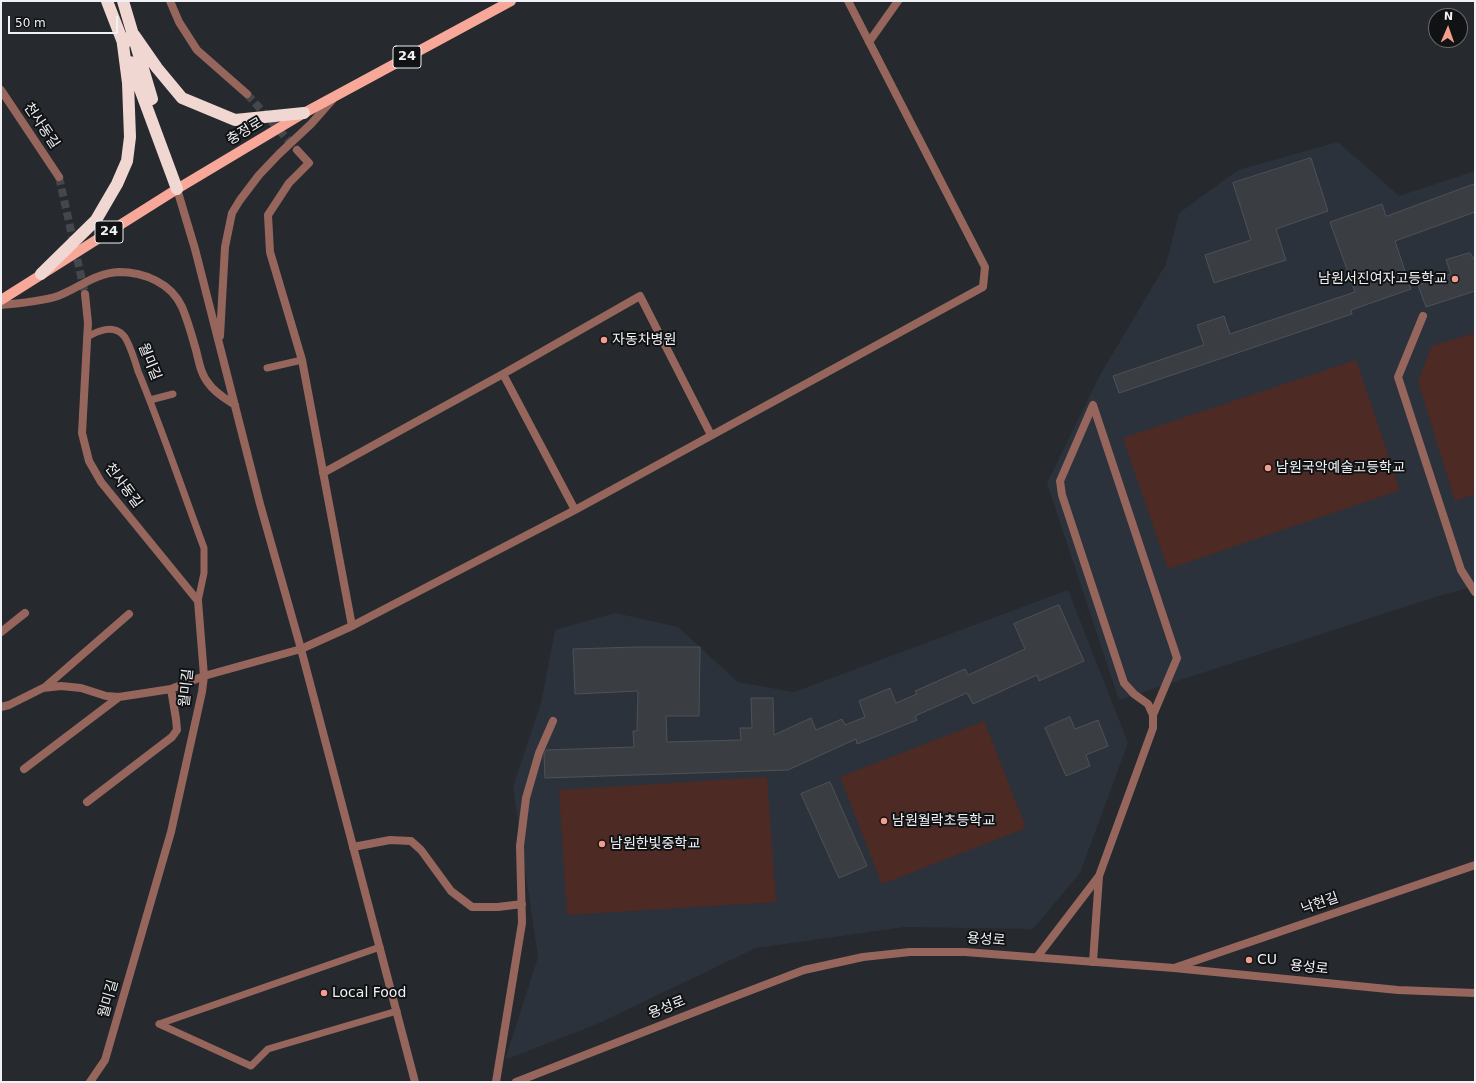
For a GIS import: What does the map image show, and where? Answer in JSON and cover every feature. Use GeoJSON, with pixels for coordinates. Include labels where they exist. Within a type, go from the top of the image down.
{"type":"FeatureCollection","features":[{"type":"Feature","properties":{"kind":"highway"},"geometry":{"type":"LineString","coordinates":[[107,1],[177,189]]}},
{"type":"Feature","properties":{"kind":"highway"},"geometry":{"type":"LineString","coordinates":[[123,1],[134,34],[177,189]]}},
{"type":"Feature","properties":{"kind":"highway"},"geometry":{"type":"LineString","coordinates":[[134,34],[157,68],[182,98],[235,120],[304,112]]}},
{"type":"Feature","properties":{"kind":"highway"},"geometry":{"type":"LineString","coordinates":[[41,274],[96,220],[118,184],[127,161],[130,137],[128,83],[122,38]]}},
{"type":"Feature","properties":{"kind":"main road","name":"충정로"},"geometry":{"type":"LineString","coordinates":[[1,300],[177,189],[304,112],[511,1]]}},
{"type":"Feature","properties":{"kind":"street"},"geometry":{"type":"LineString","coordinates":[[170,1],[179,22],[197,50],[247,94]]}},
{"type":"Feature","properties":{"kind":"street"},"geometry":{"type":"LineString","coordinates":[[43,688],[68,686],[81,688],[106,696],[120,697],[170,689],[204,676],[301,649],[352,626],[575,510],[983,287],[986,266],[848,1]]}},
{"type":"Feature","properties":{"kind":"street"},"geometry":{"type":"LineString","coordinates":[[869,42],[898,1]]}},
{"type":"Feature","properties":{"kind":"street","name":"천사동길"},"geometry":{"type":"LineString","coordinates":[[1,90],[59,177]]}},
{"type":"Feature","properties":{"kind":"street"},"geometry":{"type":"LineString","coordinates":[[220,346],[225,247],[232,214],[240,200],[259,175],[311,124],[336,96]]}},
{"type":"Feature","properties":{"kind":"street"},"geometry":{"type":"LineString","coordinates":[[297,150],[309,163],[289,183],[268,215],[270,252],[302,360],[352,626]]}},
{"type":"Feature","properties":{"kind":"street"},"geometry":{"type":"LineString","coordinates":[[177,189],[195,249],[260,504],[301,649],[415,1082]]}},
{"type":"Feature","properties":{"kind":"street"},"geometry":{"type":"LineString","coordinates":[[1,305],[59,296],[93,278],[105,274],[119,272],[144,275],[164,285],[182,305],[201,369],[208,384],[235,405]]}},
{"type":"Feature","properties":{"kind":"street","name":"천사동길"},"geometry":{"type":"LineString","coordinates":[[85,294],[88,323],[82,433],[89,461],[101,482],[198,601]]}},
{"type":"Feature","properties":{"kind":"street"},"geometry":{"type":"LineString","coordinates":[[323,473],[503,374],[640,296],[711,435]]}},
{"type":"Feature","properties":{"kind":"street"},"geometry":{"type":"LineString","coordinates":[[1423,316],[1398,377],[1461,570],[1475,592]]}},
{"type":"Feature","properties":{"kind":"street"},"geometry":{"type":"LineString","coordinates":[[503,374],[575,510]]}},
{"type":"Feature","properties":{"kind":"street"},"geometry":{"type":"LineString","coordinates":[[1093,962],[1099,876],[1153,728],[1152,715],[1148,704],[1134,694],[1124,683],[1062,495],[1060,481],[1093,405],[1177,658],[1152,715]]}},
{"type":"Feature","properties":{"kind":"street","name":"월미길"},"geometry":{"type":"LineString","coordinates":[[90,1082],[105,1060],[171,832],[202,692],[204,676],[198,601]]}},
{"type":"Feature","properties":{"kind":"street"},"geometry":{"type":"LineString","coordinates":[[1,632],[25,613]]}},
{"type":"Feature","properties":{"kind":"street"},"geometry":{"type":"LineString","coordinates":[[1,707],[9,705],[43,688],[129,614]]}},
{"type":"Feature","properties":{"kind":"street"},"geometry":{"type":"LineString","coordinates":[[88,802],[172,737],[177,730],[170,689]]}},
{"type":"Feature","properties":{"kind":"street"},"geometry":{"type":"LineString","coordinates":[[24,770],[120,697]]}},
{"type":"Feature","properties":{"kind":"street"},"geometry":{"type":"LineString","coordinates":[[496,1082],[522,923],[520,846],[526,798],[538,753],[553,721]]}},
{"type":"Feature","properties":{"kind":"street"},"geometry":{"type":"LineString","coordinates":[[353,847],[390,840],[411,841],[421,850],[451,892],[472,907],[498,907],[522,904]]}},
{"type":"Feature","properties":{"kind":"street","name":"낙현길"},"geometry":{"type":"LineString","coordinates":[[1174,968],[1475,865]]}},
{"type":"Feature","properties":{"kind":"street"},"geometry":{"type":"LineString","coordinates":[[1037,957],[1099,876]]}},
{"type":"Feature","properties":{"kind":"street","name":"용성로"},"geometry":{"type":"LineString","coordinates":[[516,1082],[728,998],[804,970],[863,958],[910,952],[965,952],[1037,957],[1174,968],[1398,990],[1475,993]]}},
{"type":"Feature","properties":{"kind":"lane","name":"월미길"},"geometry":{"type":"LineString","coordinates":[[87,337],[96,332],[108,329],[114,329],[124,335],[150,400],[204,548],[204,573],[198,601]]}},
{"type":"Feature","properties":{"kind":"lane"},"geometry":{"type":"LineString","coordinates":[[267,368],[302,360]]}},
{"type":"Feature","properties":{"kind":"lane"},"geometry":{"type":"LineString","coordinates":[[150,400],[173,394]]}},
{"type":"Feature","properties":{"kind":"lane"},"geometry":{"type":"LineString","coordinates":[[380,947],[159,1024],[251,1066],[268,1049],[397,1011]]}},
{"type":"Feature","properties":{"kind":"shaded area"},"geometry":{"type":"Polygon","coordinates":[[[1338,142],[1399,196],[1475,171],[1475,586],[1432,598],[1119,700],[1047,483],[1100,375],[1166,264],[1179,213],[1238,170],[1338,142]]]}},
{"type":"Feature","properties":{"kind":"shaded area"},"geometry":{"type":"Polygon","coordinates":[[[1475,333],[1475,494],[1455,501],[1418,381],[1432,346],[1475,333]]]}},
{"type":"Feature","properties":{"kind":"shaded area"},"geometry":{"type":"Polygon","coordinates":[[[1356,360],[1400,490],[1168,569],[1123,438],[1356,360]]]}},
{"type":"Feature","properties":{"kind":"shaded area"},"geometry":{"type":"Polygon","coordinates":[[[1068,590],[1128,743],[1080,873],[1033,929],[905,927],[756,948],[597,1024],[505,1060],[538,957],[513,787],[541,703],[555,630],[615,613],[678,627],[738,682],[794,692],[1068,590]]]}},
{"type":"Feature","properties":{"kind":"shaded area"},"geometry":{"type":"Polygon","coordinates":[[[984,721],[1026,828],[882,884],[840,777],[984,721]]]}},
{"type":"Feature","properties":{"kind":"shaded area"},"geometry":{"type":"Polygon","coordinates":[[[767,777],[776,902],[567,915],[559,790],[767,777]]]}},
{"type":"Feature","properties":{"kind":"building"},"geometry":{"type":"Polygon","coordinates":[[[1311,158],[1328,211],[1276,229],[1286,260],[1214,283],[1205,255],[1251,240],[1233,183],[1311,158]]]}},
{"type":"Feature","properties":{"kind":"building"},"geometry":{"type":"Polygon","coordinates":[[[1475,184],[1475,212],[1395,241],[1411,289],[1351,310],[1352,314],[1119,393],[1113,376],[1204,345],[1197,325],[1224,316],[1230,334],[1355,292],[1330,222],[1382,204],[1386,216],[1475,184]]]}},
{"type":"Feature","properties":{"kind":"building","name":"남원서진여자고등학교"},"geometry":{"type":"Polygon","coordinates":[[[1470,253],[1475,261],[1475,291],[1426,307],[1418,285],[1451,274],[1446,260],[1470,253]]]}},
{"type":"Feature","properties":{"kind":"building"},"geometry":{"type":"Polygon","coordinates":[[[1059,605],[1084,661],[1039,681],[1037,675],[973,704],[967,693],[915,716],[917,720],[857,744],[856,739],[788,770],[545,778],[544,754],[546,750],[634,747],[633,731],[637,731],[638,691],[575,694],[573,649],[700,647],[699,716],[666,716],[667,742],[741,740],[740,728],[752,728],[751,698],[773,698],[774,735],[811,718],[816,730],[842,719],[845,725],[865,717],[859,701],[890,688],[896,703],[917,694],[915,691],[965,669],[968,675],[1025,649],[1014,624],[1059,605]]]}},
{"type":"Feature","properties":{"kind":"building"},"geometry":{"type":"Polygon","coordinates":[[[1070,717],[1075,729],[1098,720],[1108,746],[1086,755],[1090,766],[1066,776],[1045,728],[1070,717]]]}},
{"type":"Feature","properties":{"kind":"building"},"geometry":{"type":"Polygon","coordinates":[[[830,782],[867,866],[839,878],[801,794],[830,782]]]}},
{"type":"Feature","properties":{"kind":"tunnel"},"geometry":{"type":"LineString","coordinates":[[247,94],[297,150]]}},
{"type":"Feature","properties":{"kind":"tunnel"},"geometry":{"type":"LineString","coordinates":[[59,177],[85,294]]}},
{"type":"Feature","properties":{"kind":"place","name":"남원서진여자고등학교"},"geometry":{"type":"Point","coordinates":[1455,279]}},
{"type":"Feature","properties":{"kind":"place","name":"자동차병원"},"geometry":{"type":"Point","coordinates":[604,340]}},
{"type":"Feature","properties":{"kind":"place","name":"남원국악예술고등학교"},"geometry":{"type":"Point","coordinates":[1268,468]}},
{"type":"Feature","properties":{"kind":"place","name":"남원월락초등학교"},"geometry":{"type":"Point","coordinates":[884,821]}},
{"type":"Feature","properties":{"kind":"place","name":"남원한빛중학교"},"geometry":{"type":"Point","coordinates":[602,844]}},
{"type":"Feature","properties":{"kind":"place","name":"CU"},"geometry":{"type":"Point","coordinates":[1249,960]}},
{"type":"Feature","properties":{"kind":"place","name":"Local Food"},"geometry":{"type":"Point","coordinates":[324,993]}}]}
